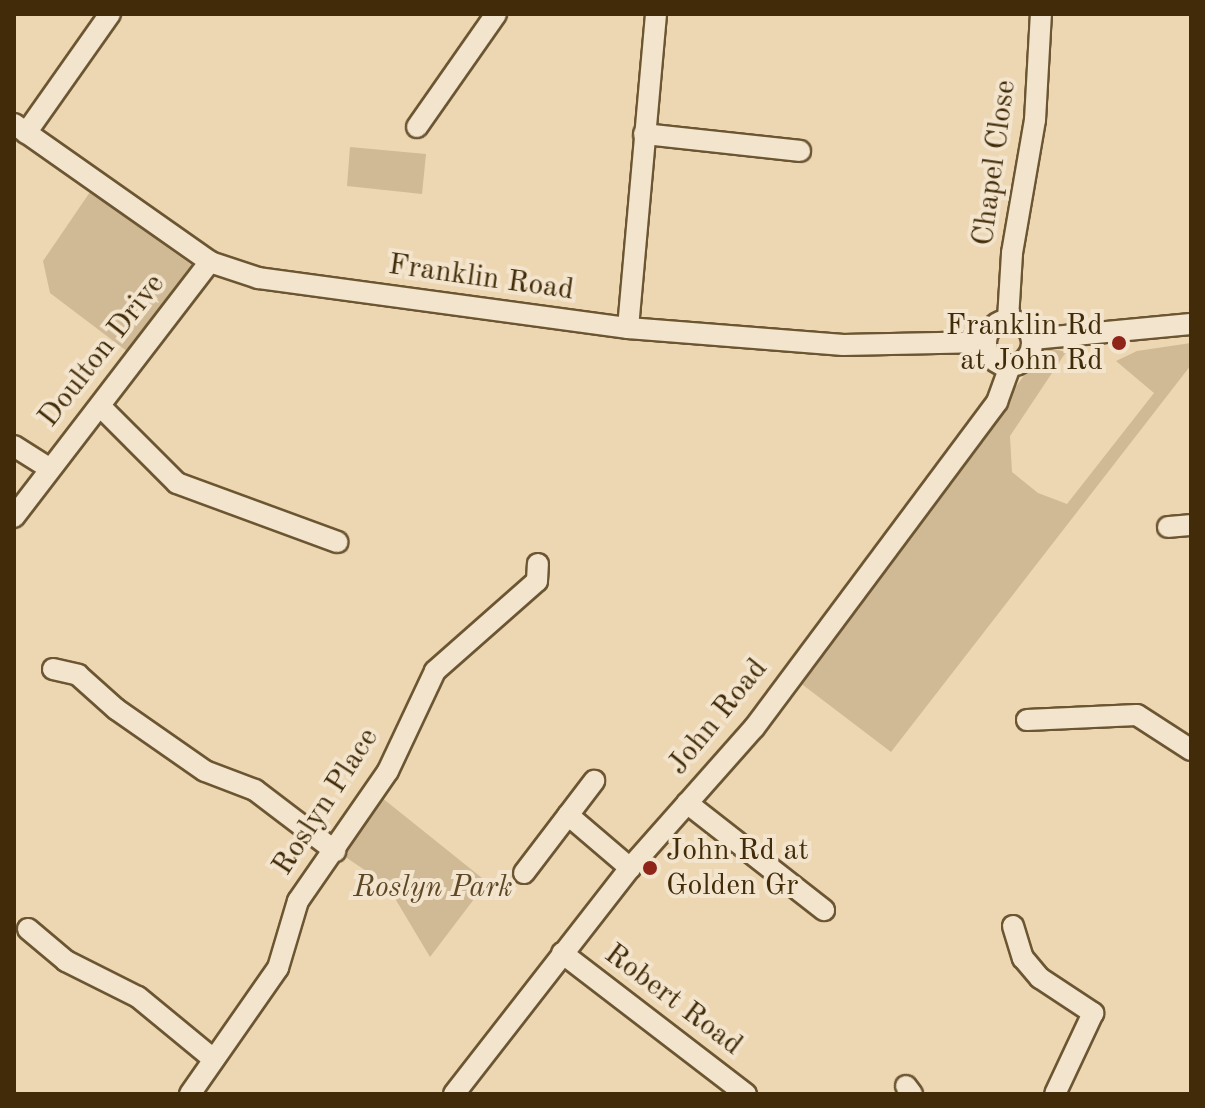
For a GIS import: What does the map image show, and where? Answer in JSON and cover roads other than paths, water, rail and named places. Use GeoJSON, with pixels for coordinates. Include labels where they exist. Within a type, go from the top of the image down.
{"type":"FeatureCollection","features":[{"type":"Feature","properties":{"kind":"street"},"geometry":{"type":"LineString","coordinates":[[20,128],[110,14]]}},
{"type":"Feature","properties":{"kind":"street"},"geometry":{"type":"LineString","coordinates":[[417,127],[496,14]]}},
{"type":"Feature","properties":{"kind":"street"},"geometry":{"type":"LineString","coordinates":[[628,328],[656,14]]}},
{"type":"Feature","properties":{"kind":"street","name":"Chapel Close"},"geometry":{"type":"LineString","coordinates":[[1008,319],[1012,253],[1035,120],[1041,14]]}},
{"type":"Feature","properties":{"kind":"street","name":"Franklin Road"},"geometry":{"type":"LineString","coordinates":[[20,128],[210,262],[258,278],[628,328],[843,345],[986,342]]}},
{"type":"Feature","properties":{"kind":"street"},"geometry":{"type":"LineString","coordinates":[[644,134],[800,151]]}},
{"type":"Feature","properties":{"kind":"street","name":"Doulton Drive"},"geometry":{"type":"LineString","coordinates":[[14,517],[210,262]]}},
{"type":"Feature","properties":{"kind":"street"},"geometry":{"type":"LineString","coordinates":[[1008,319],[1027,327],[1032,339],[1030,354],[1010,366],[996,362],[986,342],[990,329],[1008,319]]}},
{"type":"Feature","properties":{"kind":"street"},"geometry":{"type":"LineString","coordinates":[[1032,339],[1191,324]]}},
{"type":"Feature","properties":{"kind":"street","name":"John Road"},"geometry":{"type":"LineString","coordinates":[[454,1094],[630,868],[754,728],[997,402],[1010,366]]}},
{"type":"Feature","properties":{"kind":"street"},"geometry":{"type":"LineString","coordinates":[[100,406],[177,483],[337,542]]}},
{"type":"Feature","properties":{"kind":"street"},"geometry":{"type":"LineString","coordinates":[[14,446],[49,468]]}},
{"type":"Feature","properties":{"kind":"street"},"geometry":{"type":"LineString","coordinates":[[1168,527],[1191,525]]}},
{"type":"Feature","properties":{"kind":"street","name":"Roslyn Place"},"geometry":{"type":"LineString","coordinates":[[190,1094],[212,1058],[248,1017],[278,968],[298,901],[388,771],[435,671],[537,581],[538,564]]}},
{"type":"Feature","properties":{"kind":"street"},"geometry":{"type":"LineString","coordinates":[[53,669],[78,675],[116,709],[205,771],[255,790],[335,851]]}},
{"type":"Feature","properties":{"kind":"street"},"geometry":{"type":"LineString","coordinates":[[1027,720],[1137,715],[1191,750]]}},
{"type":"Feature","properties":{"kind":"street"},"geometry":{"type":"LineString","coordinates":[[524,873],[594,781]]}},
{"type":"Feature","properties":{"kind":"street"},"geometry":{"type":"LineString","coordinates":[[687,803],[824,910]]}},
{"type":"Feature","properties":{"kind":"street"},"geometry":{"type":"LineString","coordinates":[[568,815],[630,868]]}},
{"type":"Feature","properties":{"kind":"street"},"geometry":{"type":"LineString","coordinates":[[1013,926],[1023,958],[1040,978],[1093,1013],[1055,1094]]}},
{"type":"Feature","properties":{"kind":"street"},"geometry":{"type":"LineString","coordinates":[[28,929],[66,961],[138,997],[212,1058]]}},
{"type":"Feature","properties":{"kind":"street","name":"Robert Road"},"geometry":{"type":"LineString","coordinates":[[562,953],[746,1094]]}},
{"type":"Feature","properties":{"kind":"place","name":"Franklin Rd at John Rd"},"geometry":{"type":"Point","coordinates":[1119,343]}},
{"type":"Feature","properties":{"kind":"place","name":"John Rd at Golden Gr"},"geometry":{"type":"Point","coordinates":[650,868]}},
{"type":"Feature","properties":{"kind":"park label","name":"Roslyn Park"},"geometry":{"type":"Point","coordinates":[433,888]}}]}
